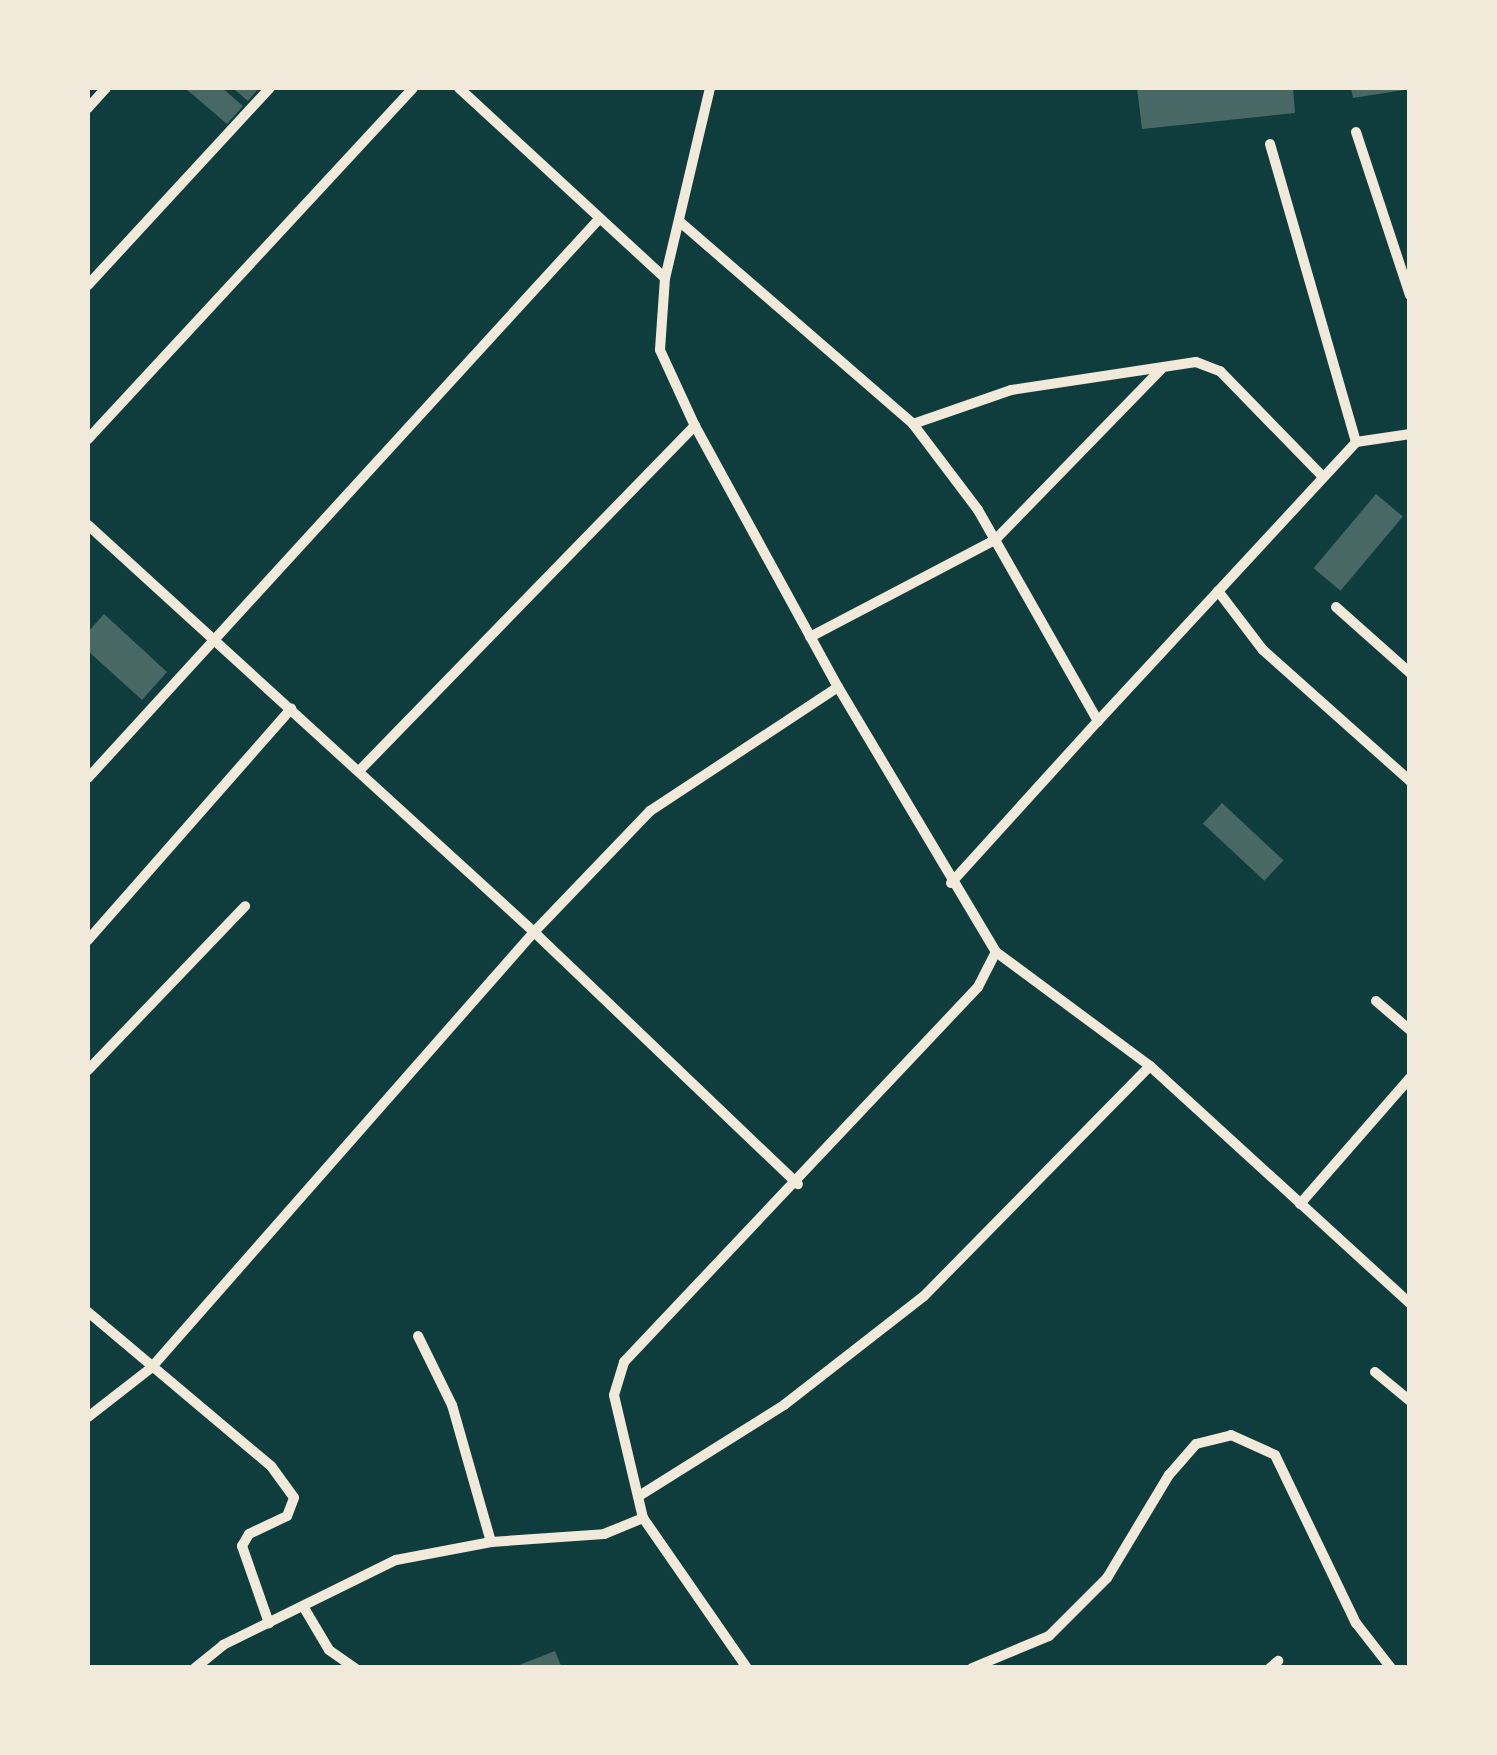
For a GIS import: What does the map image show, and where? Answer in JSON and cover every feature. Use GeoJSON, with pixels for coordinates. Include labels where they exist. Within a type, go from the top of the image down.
{"type":"FeatureCollection","features":[{"type":"Feature","properties":{"kind":"street"},"geometry":{"type":"LineString","coordinates":[[88,108],[106,88]]}},
{"type":"Feature","properties":{"kind":"street"},"geometry":{"type":"LineString","coordinates":[[88,285],[270,88]]}},
{"type":"Feature","properties":{"kind":"street"},"geometry":{"type":"LineString","coordinates":[[88,439],[414,88]]}},
{"type":"Feature","properties":{"kind":"street"},"geometry":{"type":"LineString","coordinates":[[459,88],[664,278]]}},
{"type":"Feature","properties":{"kind":"street"},"geometry":{"type":"LineString","coordinates":[[710,88],[664,278],[660,350],[694,426],[838,687],[996,952],[1150,1066],[1410,1303]]}},
{"type":"Feature","properties":{"kind":"street"},"geometry":{"type":"LineString","coordinates":[[1356,132],[1410,295]]}},
{"type":"Feature","properties":{"kind":"street"},"geometry":{"type":"LineString","coordinates":[[1270,144],[1356,442]]}},
{"type":"Feature","properties":{"kind":"street"},"geometry":{"type":"LineString","coordinates":[[88,778],[598,220]]}},
{"type":"Feature","properties":{"kind":"street"},"geometry":{"type":"LineString","coordinates":[[678,221],[914,424],[996,540],[1098,721]]}},
{"type":"Feature","properties":{"kind":"street"},"geometry":{"type":"LineString","coordinates":[[914,424],[1011,390],[1196,362],[1220,372],[1323,478]]}},
{"type":"Feature","properties":{"kind":"street"},"geometry":{"type":"LineString","coordinates":[[810,637],[996,540],[1163,367]]}},
{"type":"Feature","properties":{"kind":"street"},"geometry":{"type":"LineString","coordinates":[[359,772],[694,426]]}},
{"type":"Feature","properties":{"kind":"street"},"geometry":{"type":"LineString","coordinates":[[952,883],[1356,442],[1410,434]]}},
{"type":"Feature","properties":{"kind":"street"},"geometry":{"type":"LineString","coordinates":[[88,524],[534,932],[798,1184]]}},
{"type":"Feature","properties":{"kind":"street"},"geometry":{"type":"LineString","coordinates":[[1218,590],[1263,650],[1410,782]]}},
{"type":"Feature","properties":{"kind":"street"},"geometry":{"type":"LineString","coordinates":[[1336,608],[1410,673]]}},
{"type":"Feature","properties":{"kind":"street"},"geometry":{"type":"LineString","coordinates":[[88,1417],[151,1368],[534,932],[664,800],[838,687]]}},
{"type":"Feature","properties":{"kind":"street"},"geometry":{"type":"LineString","coordinates":[[88,940],[291,709]]}},
{"type":"Feature","properties":{"kind":"street"},"geometry":{"type":"LineString","coordinates":[[88,1070],[244,906]]}},
{"type":"Feature","properties":{"kind":"street"},"geometry":{"type":"LineString","coordinates":[[746,1668],[643,1518],[614,1395],[624,1362],[798,1184],[978,987],[996,952]]}},
{"type":"Feature","properties":{"kind":"street"},"geometry":{"type":"LineString","coordinates":[[1376,1002],[1410,1030]]}},
{"type":"Feature","properties":{"kind":"street"},"geometry":{"type":"LineString","coordinates":[[639,1496],[784,1404],[924,1296],[1150,1066]]}},
{"type":"Feature","properties":{"kind":"street"},"geometry":{"type":"LineString","coordinates":[[1300,1204],[1410,1078]]}},
{"type":"Feature","properties":{"kind":"street"},"geometry":{"type":"LineString","coordinates":[[88,1312],[271,1466],[294,1498],[294,1509],[249,1534],[242,1546],[269,1622]]}},
{"type":"Feature","properties":{"kind":"street"},"geometry":{"type":"LineString","coordinates":[[418,1336],[452,1405],[490,1542]]}},
{"type":"Feature","properties":{"kind":"street"},"geometry":{"type":"LineString","coordinates":[[1375,1372],[1410,1401]]}},
{"type":"Feature","properties":{"kind":"street"},"geometry":{"type":"LineString","coordinates":[[972,1668],[1049,1636],[1107,1578],[1169,1475],[1196,1444],[1232,1434],[1275,1455],[1356,1623],[1391,1668]]}},
{"type":"Feature","properties":{"kind":"street"},"geometry":{"type":"LineString","coordinates":[[194,1668],[269,1622],[396,1560],[490,1542],[604,1534],[643,1518]]}},
{"type":"Feature","properties":{"kind":"street"},"geometry":{"type":"LineString","coordinates":[[303,1606],[329,1650],[355,1668]]}},
{"type":"Feature","properties":{"kind":"building"},"geometry":{"type":"Polygon","coordinates":[[[185,88],[222,88],[243,106],[227,124],[185,88]]]}},
{"type":"Feature","properties":{"kind":"building"},"geometry":{"type":"Polygon","coordinates":[[[233,88],[259,88],[248,101],[233,88]]]}},
{"type":"Feature","properties":{"kind":"building"},"geometry":{"type":"Polygon","coordinates":[[[1137,88],[1293,88],[1295,113],[1142,129],[1137,88]]]}},
{"type":"Feature","properties":{"kind":"building"},"geometry":{"type":"Polygon","coordinates":[[[1351,88],[1404,88],[1404,90],[1353,98],[1351,88]]]}},
{"type":"Feature","properties":{"kind":"building"},"geometry":{"type":"Polygon","coordinates":[[[1376,494],[1403,516],[1340,591],[1314,568],[1376,494]]]}},
{"type":"Feature","properties":{"kind":"building"},"geometry":{"type":"Polygon","coordinates":[[[104,614],[167,672],[142,700],[88,651],[88,632],[104,614]]]}},
{"type":"Feature","properties":{"kind":"building"},"geometry":{"type":"Polygon","coordinates":[[[1222,803],[1283,860],[1264,881],[1203,823],[1222,803]]]}},
{"type":"Feature","properties":{"kind":"building"},"geometry":{"type":"Polygon","coordinates":[[[555,1651],[562,1668],[514,1668],[514,1667],[555,1651]]]}}]}
